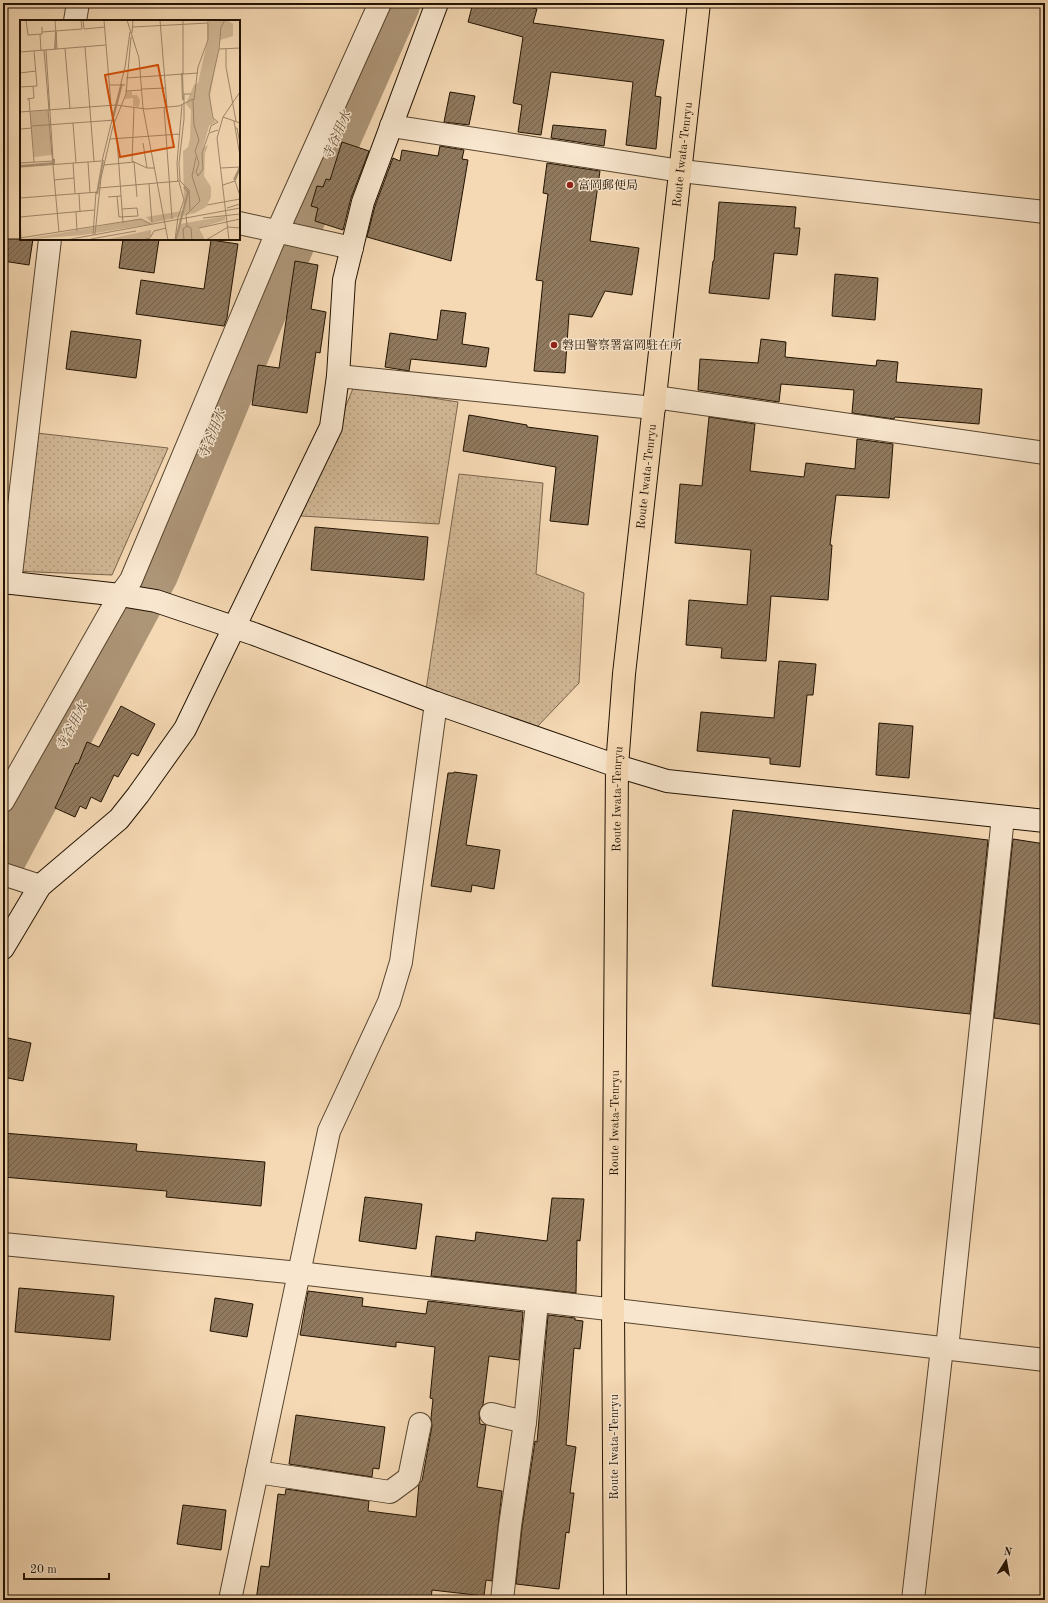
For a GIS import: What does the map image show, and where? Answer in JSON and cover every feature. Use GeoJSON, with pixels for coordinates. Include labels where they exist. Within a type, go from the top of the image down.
{"type":"FeatureCollection","features":[{"type":"Feature","properties":{"kind":"main road","name":"Route Iwata-Tenryu"},"geometry":{"type":"LineString","coordinates":[[615,1600],[613,1311],[617,766],[624,674],[654,403],[682,171],[699,3]]}},
{"type":"Feature","properties":{"kind":"street"},"geometry":{"type":"LineString","coordinates":[[75,20],[78,3]]}},
{"type":"Feature","properties":{"kind":"street"},"geometry":{"type":"LineString","coordinates":[[3,801],[120,595],[131,580],[277,232],[380,3]]}},
{"type":"Feature","properties":{"kind":"street"},"geometry":{"type":"LineString","coordinates":[[3,948],[40,886],[118,818],[138,795],[185,729],[331,427],[338,376],[344,280],[363,202],[437,3]]}},
{"type":"Feature","properties":{"kind":"street"},"geometry":{"type":"LineString","coordinates":[[391,126],[682,171],[1045,212]]}},
{"type":"Feature","properties":{"kind":"street"},"geometry":{"type":"LineString","coordinates":[[240,223],[352,248]]}},
{"type":"Feature","properties":{"kind":"street"},"geometry":{"type":"LineString","coordinates":[[50,240],[7,582],[120,595],[156,601],[234,627],[436,703],[617,766],[667,781],[1045,821]]}},
{"type":"Feature","properties":{"kind":"street"},"geometry":{"type":"LineString","coordinates":[[338,376],[654,403],[1045,453]]}},
{"type":"Feature","properties":{"kind":"street"},"geometry":{"type":"LineString","coordinates":[[230,1600],[329,1131],[388,1002],[401,962],[436,703]]}},
{"type":"Feature","properties":{"kind":"street"},"geometry":{"type":"LineString","coordinates":[[913,1600],[944,1349],[1003,817]]}},
{"type":"Feature","properties":{"kind":"street"},"geometry":{"type":"LineString","coordinates":[[5,875],[40,886]]}},
{"type":"Feature","properties":{"kind":"street"},"geometry":{"type":"LineString","coordinates":[[4,1250],[299,1273],[613,1311],[1045,1360]]}},
{"type":"Feature","properties":{"kind":"street"},"geometry":{"type":"LineString","coordinates":[[502,1600],[510,1526],[525,1422],[536,1302]]}},
{"type":"Feature","properties":{"kind":"street"},"geometry":{"type":"LineString","coordinates":[[491,1414],[525,1422]]}},
{"type":"Feature","properties":{"kind":"street"},"geometry":{"type":"LineString","coordinates":[[257,1472],[390,1492],[409,1478],[420,1424]]}},
{"type":"Feature","properties":{"kind":"shaded area"},"geometry":{"type":"Polygon","coordinates":[[[354,386],[458,402],[439,524],[301,516],[354,386]]]}},
{"type":"Feature","properties":{"kind":"shaded area"},"geometry":{"type":"Polygon","coordinates":[[[28,432],[168,448],[112,575],[12,571],[28,432]]]}},
{"type":"Feature","properties":{"kind":"shaded area"},"geometry":{"type":"Polygon","coordinates":[[[459,474],[543,483],[536,574],[584,593],[579,683],[535,729],[426,690],[459,474]]]}},
{"type":"Feature","properties":{"kind":"building"},"geometry":{"type":"Polygon","coordinates":[[[473,3],[516,3],[537,9],[533,23],[664,40],[655,96],[661,97],[656,149],[626,145],[633,82],[551,72],[541,135],[518,132],[522,105],[513,103],[523,37],[468,22],[473,3]]]}},
{"type":"Feature","properties":{"kind":"building"},"geometry":{"type":"Polygon","coordinates":[[[450,92],[475,96],[469,125],[444,122],[450,92]]]}},
{"type":"Feature","properties":{"kind":"building"},"geometry":{"type":"Polygon","coordinates":[[[553,125],[606,130],[604,146],[551,138],[553,125]]]}},
{"type":"Feature","properties":{"kind":"building"},"geometry":{"type":"Polygon","coordinates":[[[342,142],[369,151],[351,198],[343,230],[315,221],[318,208],[311,206],[317,186],[323,187],[326,179],[330,180],[342,142]]]}},
{"type":"Feature","properties":{"kind":"building"},"geometry":{"type":"Polygon","coordinates":[[[440,146],[464,150],[462,159],[468,160],[451,261],[367,237],[375,206],[393,158],[400,161],[402,150],[438,156],[440,146]]]}},
{"type":"Feature","properties":{"kind":"building"},"geometry":{"type":"Polygon","coordinates":[[[547,163],[600,171],[590,241],[639,248],[632,295],[605,291],[592,317],[569,314],[565,373],[534,371],[543,281],[536,280],[548,194],[543,193],[547,163]]]}},
{"type":"Feature","properties":{"kind":"building"},"geometry":{"type":"Polygon","coordinates":[[[719,202],[796,207],[794,228],[800,228],[797,255],[774,253],[769,299],[709,293],[714,261],[719,202]]]}},
{"type":"Feature","properties":{"kind":"building"},"geometry":{"type":"Polygon","coordinates":[[[3,239],[33,240],[29,265],[3,261],[3,239]]]}},
{"type":"Feature","properties":{"kind":"building"},"geometry":{"type":"Polygon","coordinates":[[[123,240],[159,240],[154,273],[119,268],[123,240]]]}},
{"type":"Feature","properties":{"kind":"building"},"geometry":{"type":"Polygon","coordinates":[[[211,240],[238,244],[227,318],[224,326],[136,314],[141,280],[204,289],[211,240]]]}},
{"type":"Feature","properties":{"kind":"building"},"geometry":{"type":"Polygon","coordinates":[[[295,261],[318,265],[311,309],[326,312],[320,353],[316,352],[307,413],[252,405],[258,365],[279,368],[295,261]]]}},
{"type":"Feature","properties":{"kind":"building"},"geometry":{"type":"Polygon","coordinates":[[[835,274],[878,278],[875,320],[832,316],[835,274]]]}},
{"type":"Feature","properties":{"kind":"building"},"geometry":{"type":"Polygon","coordinates":[[[441,310],[466,313],[462,344],[489,348],[486,367],[411,359],[409,371],[385,367],[390,333],[437,340],[441,310]]]}},
{"type":"Feature","properties":{"kind":"building"},"geometry":{"type":"Polygon","coordinates":[[[71,331],[141,340],[136,378],[66,369],[71,331]]]}},
{"type":"Feature","properties":{"kind":"building"},"geometry":{"type":"Polygon","coordinates":[[[761,339],[786,342],[785,357],[876,366],[877,360],[898,362],[896,382],[982,389],[979,424],[895,417],[894,419],[852,413],[854,390],[781,384],[779,402],[698,390],[700,359],[758,363],[761,339]]]}},
{"type":"Feature","properties":{"kind":"building"},"geometry":{"type":"Polygon","coordinates":[[[469,415],[527,425],[527,427],[598,436],[588,525],[550,521],[556,467],[463,451],[469,415]]]}},
{"type":"Feature","properties":{"kind":"building"},"geometry":{"type":"Polygon","coordinates":[[[709,417],[755,424],[750,471],[804,477],[806,463],[855,469],[857,439],[893,444],[889,498],[836,495],[830,545],[832,545],[828,600],[771,596],[766,661],[721,658],[722,648],[686,645],[689,600],[747,605],[751,550],[675,543],[680,484],[702,486],[709,417]]]}},
{"type":"Feature","properties":{"kind":"building"},"geometry":{"type":"Polygon","coordinates":[[[315,527],[428,537],[424,580],[311,570],[315,527]]]}},
{"type":"Feature","properties":{"kind":"building"},"geometry":{"type":"Polygon","coordinates":[[[779,661],[816,664],[813,695],[807,695],[800,767],[770,764],[770,758],[697,751],[701,712],[774,718],[779,661]]]}},
{"type":"Feature","properties":{"kind":"building"},"geometry":{"type":"Polygon","coordinates":[[[121,706],[155,724],[138,756],[132,753],[118,777],[114,775],[101,802],[91,797],[86,809],[80,806],[75,817],[55,808],[76,763],[78,764],[87,742],[99,747],[121,706]]]}},
{"type":"Feature","properties":{"kind":"building"},"geometry":{"type":"Polygon","coordinates":[[[879,723],[913,726],[909,778],[876,775],[879,723]]]}},
{"type":"Feature","properties":{"kind":"building"},"geometry":{"type":"Polygon","coordinates":[[[454,772],[477,775],[466,845],[500,850],[494,889],[472,885],[471,892],[431,886],[448,773],[454,772]]]}},
{"type":"Feature","properties":{"kind":"building"},"geometry":{"type":"Polygon","coordinates":[[[733,810],[988,840],[970,1014],[712,986],[733,810]]]}},
{"type":"Feature","properties":{"kind":"building"},"geometry":{"type":"Polygon","coordinates":[[[1013,839],[1045,844],[1045,1025],[994,1018],[1013,839]]]}},
{"type":"Feature","properties":{"kind":"building"},"geometry":{"type":"Polygon","coordinates":[[[3,1037],[31,1043],[23,1081],[3,1077],[3,1037]]]}},
{"type":"Feature","properties":{"kind":"building"},"geometry":{"type":"Polygon","coordinates":[[[3,1133],[137,1144],[136,1151],[265,1162],[261,1206],[166,1197],[167,1191],[3,1177],[3,1133]]]}},
{"type":"Feature","properties":{"kind":"building"},"geometry":{"type":"Polygon","coordinates":[[[365,1197],[422,1204],[416,1249],[359,1241],[365,1197]]]}},
{"type":"Feature","properties":{"kind":"building"},"geometry":{"type":"Polygon","coordinates":[[[552,1198],[584,1199],[580,1241],[577,1240],[576,1293],[431,1276],[436,1236],[475,1241],[476,1232],[547,1241],[552,1198]]]}},
{"type":"Feature","properties":{"kind":"building"},"geometry":{"type":"Polygon","coordinates":[[[19,1288],[114,1296],[110,1340],[15,1332],[19,1288]]]}},
{"type":"Feature","properties":{"kind":"building"},"geometry":{"type":"Polygon","coordinates":[[[308,1291],[363,1298],[362,1306],[426,1314],[428,1301],[523,1312],[519,1360],[489,1356],[483,1405],[479,1412],[480,1424],[486,1425],[477,1487],[502,1491],[492,1581],[486,1580],[484,1596],[432,1590],[431,1600],[256,1600],[261,1566],[269,1567],[278,1494],[285,1495],[286,1489],[369,1501],[368,1511],[416,1517],[419,1483],[422,1481],[432,1426],[431,1418],[433,1399],[430,1398],[435,1347],[396,1342],[396,1347],[300,1335],[308,1291]]]}},
{"type":"Feature","properties":{"kind":"building"},"geometry":{"type":"Polygon","coordinates":[[[215,1298],[253,1304],[247,1337],[210,1331],[215,1298]]]}},
{"type":"Feature","properties":{"kind":"building"},"geometry":{"type":"Polygon","coordinates":[[[548,1315],[575,1318],[575,1320],[583,1321],[580,1349],[574,1348],[566,1445],[576,1447],[570,1493],[574,1493],[569,1533],[566,1532],[559,1589],[516,1584],[522,1528],[535,1441],[537,1442],[548,1315]]]}},
{"type":"Feature","properties":{"kind":"building"},"geometry":{"type":"Polygon","coordinates":[[[296,1415],[385,1427],[379,1469],[373,1468],[372,1477],[289,1464],[296,1415]]]}},
{"type":"Feature","properties":{"kind":"building"},"geometry":{"type":"Polygon","coordinates":[[[183,1505],[226,1510],[221,1550],[177,1544],[183,1505]]]}},
{"type":"Feature","properties":{"kind":"waterway","name":"寺谷用水"},"geometry":{"type":"LineString","coordinates":[[3,854],[153,573],[295,229],[395,3]]}},
{"type":"Feature","properties":{"kind":"place","name":"富岡郵便局"},"geometry":{"type":"Point","coordinates":[570,185]}},
{"type":"Feature","properties":{"kind":"place","name":"磐田警察署富岡駐在所"},"geometry":{"type":"Point","coordinates":[554,345]}}]}
